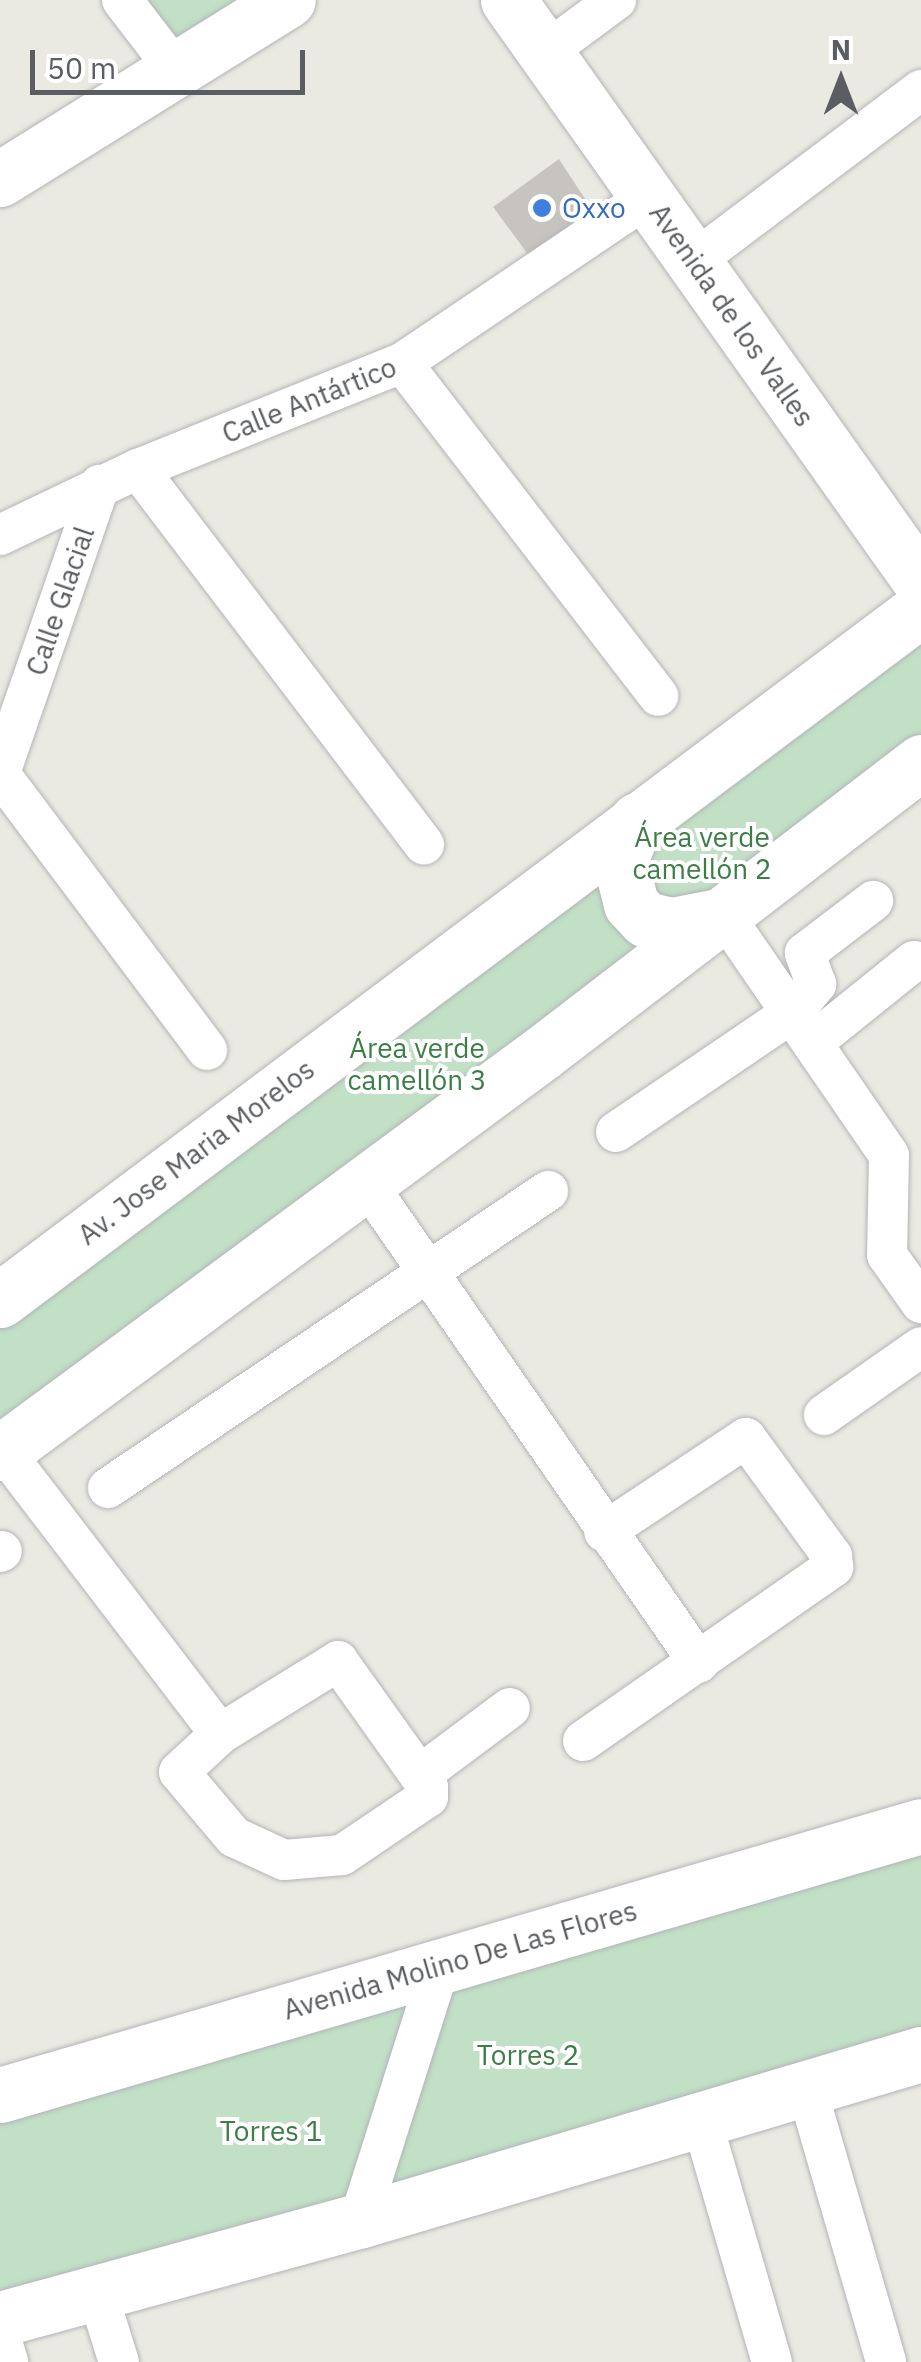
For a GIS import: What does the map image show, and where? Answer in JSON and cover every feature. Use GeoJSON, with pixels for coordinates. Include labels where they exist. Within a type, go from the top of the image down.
{"type":"FeatureCollection","features":[{"type":"Feature","properties":{"kind":"main road"},"geometry":{"type":"LineString","coordinates":[[0,179],[178,73],[288,0]]}},
{"type":"Feature","properties":{"kind":"main road","name":"Avenida de los Valles"},"geometry":{"type":"LineString","coordinates":[[508,0],[921,582]]}},
{"type":"Feature","properties":{"kind":"main road","name":"Av. Jose Maria Morelos"},"geometry":{"type":"LineString","coordinates":[[0,1300],[921,609]]}},
{"type":"Feature","properties":{"kind":"main road"},"geometry":{"type":"LineString","coordinates":[[2,1451],[724,914],[921,762]]}},
{"type":"Feature","properties":{"kind":"main road"},"geometry":{"type":"LineString","coordinates":[[637,820],[620,860],[631,904],[645,919],[672,925],[724,914]]}},
{"type":"Feature","properties":{"kind":"main road","name":"Avenida Molino De Las Flores"},"geometry":{"type":"LineString","coordinates":[[0,2095],[921,1826]]}},
{"type":"Feature","properties":{"kind":"main road"},"geometry":{"type":"LineString","coordinates":[[0,2319],[360,2221],[921,2054]]}},
{"type":"Feature","properties":{"kind":"street"},"geometry":{"type":"LineString","coordinates":[[122,0],[178,73]]}},
{"type":"Feature","properties":{"kind":"street"},"geometry":{"type":"LineString","coordinates":[[546,51],[616,0]]}},
{"type":"Feature","properties":{"kind":"street"},"geometry":{"type":"LineString","coordinates":[[694,261],[921,90]]}},
{"type":"Feature","properties":{"kind":"street","name":"Calle Antártico"},"geometry":{"type":"LineString","coordinates":[[0,535],[138,468],[402,363],[648,198]]}},
{"type":"Feature","properties":{"kind":"street"},"geometry":{"type":"LineString","coordinates":[[402,363],[658,696]]}},
{"type":"Feature","properties":{"kind":"street"},"geometry":{"type":"LineString","coordinates":[[138,468],[424,845]]}},
{"type":"Feature","properties":{"kind":"street","name":"Calle Glacial"},"geometry":{"type":"LineString","coordinates":[[0,774],[100,485]]}},
{"type":"Feature","properties":{"kind":"street"},"geometry":{"type":"LineString","coordinates":[[0,774],[206,1050]]}},
{"type":"Feature","properties":{"kind":"street"},"geometry":{"type":"LineString","coordinates":[[802,1028],[816,984],[804,953],[873,900]]}},
{"type":"Feature","properties":{"kind":"street"},"geometry":{"type":"LineString","coordinates":[[724,914],[802,1028],[905,1158],[886,1255],[921,1304]]}},
{"type":"Feature","properties":{"kind":"street"},"geometry":{"type":"LineString","coordinates":[[616,1132],[914,961]]}},
{"type":"Feature","properties":{"kind":"street"},"geometry":{"type":"LineString","coordinates":[[365,1182],[604,1532],[700,1663]]}},
{"type":"Feature","properties":{"kind":"street"},"geometry":{"type":"LineString","coordinates":[[108,1488],[548,1190]]}},
{"type":"Feature","properties":{"kind":"street"},"geometry":{"type":"LineString","coordinates":[[824,1415],[921,1348]]}},
{"type":"Feature","properties":{"kind":"street"},"geometry":{"type":"LineString","coordinates":[[583,1741],[834,1567],[832,1556],[756,1445],[746,1438],[732,1442],[604,1532]]}},
{"type":"Feature","properties":{"kind":"street"},"geometry":{"type":"LineString","coordinates":[[2,1451],[220,1734]]}},
{"type":"Feature","properties":{"kind":"street"},"geometry":{"type":"LineString","coordinates":[[338,1661],[428,1787],[421,1804],[342,1855],[284,1860],[234,1837],[184,1786],[184,1763],[220,1734],[338,1661]]}},
{"type":"Feature","properties":{"kind":"street"},"geometry":{"type":"LineString","coordinates":[[420,1775],[510,1708]]}},
{"type":"Feature","properties":{"kind":"street"},"geometry":{"type":"LineString","coordinates":[[360,2221],[440,1965]]}},
{"type":"Feature","properties":{"kind":"street"},"geometry":{"type":"LineString","coordinates":[[806,2086],[886,2362]]}},
{"type":"Feature","properties":{"kind":"street"},"geometry":{"type":"LineString","coordinates":[[701,2118],[772,2362]]}},
{"type":"Feature","properties":{"kind":"street"},"geometry":{"type":"LineString","coordinates":[[97,2292],[119,2362]]}},
{"type":"Feature","properties":{"kind":"street"},"geometry":{"type":"LineString","coordinates":[[0,2336],[8,2362]]}},
{"type":"Feature","properties":{"kind":"green space"},"geometry":{"type":"Polygon","coordinates":[[[131,0],[281,0],[183,65],[131,0]]]}},
{"type":"Feature","properties":{"kind":"green space","name":"Área verde camellón 2"},"geometry":{"type":"Polygon","coordinates":[[[921,626],[921,749],[675,924],[624,849],[921,626]]]}},
{"type":"Feature","properties":{"kind":"green space","name":"Área verde camellón 3"},"geometry":{"type":"Polygon","coordinates":[[[617,852],[663,932],[0,1445],[0,1307],[617,852]]]}},
{"type":"Feature","properties":{"kind":"green space","name":"Torres 2"},"geometry":{"type":"Polygon","coordinates":[[[921,1830],[921,2051],[366,2215],[443,1969],[921,1830]]]}},
{"type":"Feature","properties":{"kind":"green space","name":"Torres 1"},"geometry":{"type":"Polygon","coordinates":[[[436,1968],[358,2220],[0,2317],[0,2097],[436,1968]]]}},
{"type":"Feature","properties":{"kind":"building","name":"Oxxo"},"geometry":{"type":"Polygon","coordinates":[[[559,159],[591,208],[530,257],[493,207],[559,159]]]}},
{"type":"Feature","properties":{"kind":"place","name":"Oxxo"},"geometry":{"type":"Point","coordinates":[542,208]}}]}
